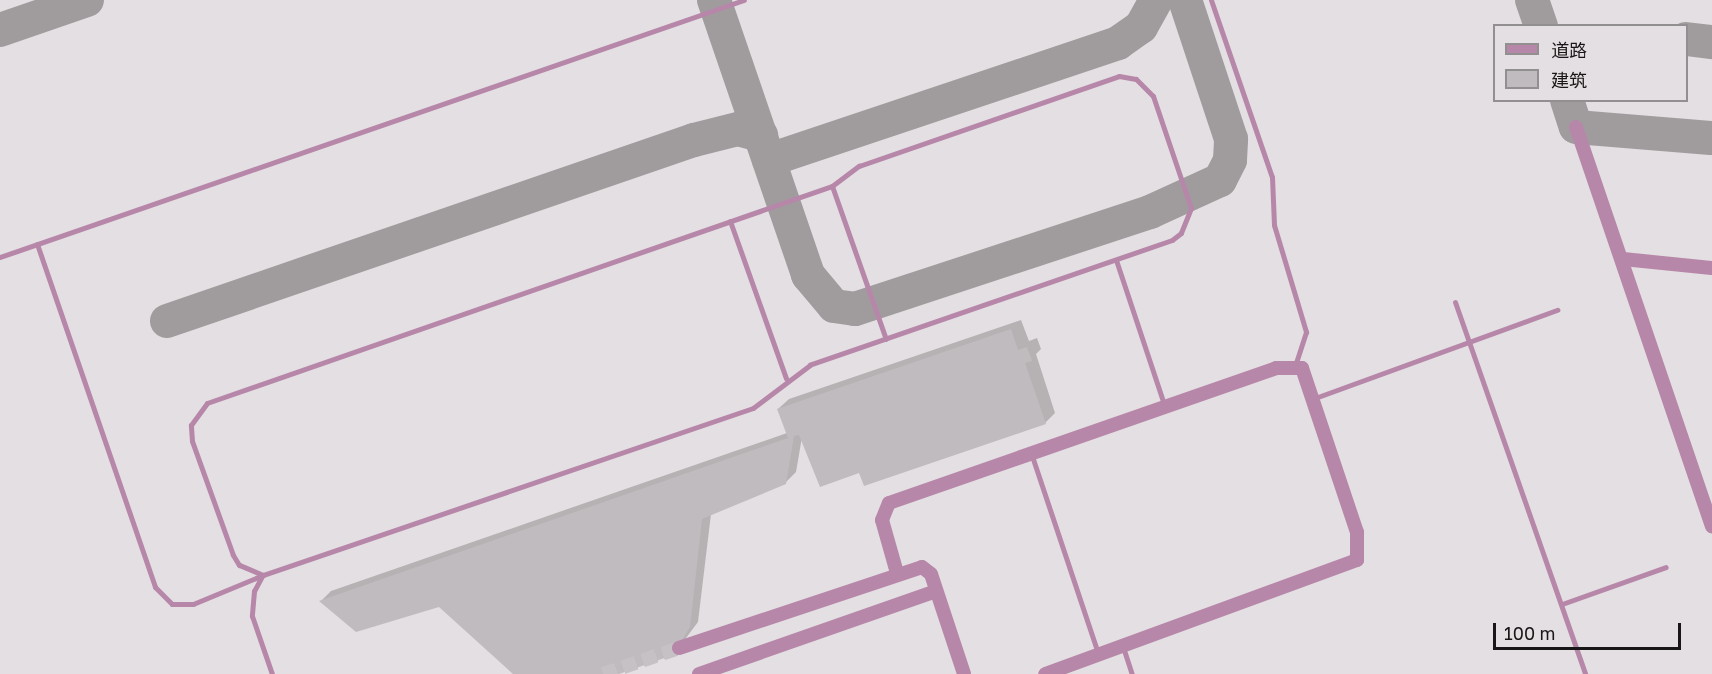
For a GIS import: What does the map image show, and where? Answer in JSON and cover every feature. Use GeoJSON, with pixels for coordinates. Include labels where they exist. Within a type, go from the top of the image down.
{"type":"FeatureCollection","features":[{"type":"Feature","properties":{"kind":"street"},"geometry":{"type":"LineString","coordinates":[[1576,127],[1623,259],[1712,527]]}},
{"type":"Feature","properties":{"kind":"street"},"geometry":{"type":"LineString","coordinates":[[1623,259],[1712,268]]}},
{"type":"Feature","properties":{"kind":"street"},"geometry":{"type":"LineString","coordinates":[[897,573],[882,520],[889,503],[1295,365],[1306,374],[1357,532],[1357,560],[1045,674]]}},
{"type":"Feature","properties":{"kind":"street"},"geometry":{"type":"LineString","coordinates":[[679,648],[897,573],[926,568],[964,674]]}},
{"type":"Feature","properties":{"kind":"street"},"geometry":{"type":"LineString","coordinates":[[699,674],[936,591]]}},
{"type":"Feature","properties":{"kind":"lane"},"geometry":{"type":"LineString","coordinates":[[0,257],[744,0]]}},
{"type":"Feature","properties":{"kind":"lane"},"geometry":{"type":"LineString","coordinates":[[1211,0],[1272,177],[1274,225],[1306,332],[1295,365]]}},
{"type":"Feature","properties":{"kind":"lane"},"geometry":{"type":"LineString","coordinates":[[37,244],[155,588],[171,604],[193,604],[263,575],[753,408],[786,378],[886,339],[1172,240],[1181,233],[1191,208],[1153,96],[1136,79],[1108,79],[870,162],[832,186],[207,404],[191,425],[192,441],[233,555],[239,565],[263,575]]}},
{"type":"Feature","properties":{"kind":"lane"},"geometry":{"type":"LineString","coordinates":[[832,186],[886,339]]}},
{"type":"Feature","properties":{"kind":"lane"},"geometry":{"type":"LineString","coordinates":[[730,221],[786,378]]}},
{"type":"Feature","properties":{"kind":"lane"},"geometry":{"type":"LineString","coordinates":[[1116,260],[1166,409]]}},
{"type":"Feature","properties":{"kind":"lane"},"geometry":{"type":"LineString","coordinates":[[1455,302],[1585,674]]}},
{"type":"Feature","properties":{"kind":"lane"},"geometry":{"type":"LineString","coordinates":[[1315,398],[1469,344],[1557,310]]}},
{"type":"Feature","properties":{"kind":"lane"},"geometry":{"type":"LineString","coordinates":[[1032,456],[1098,655]]}},
{"type":"Feature","properties":{"kind":"lane"},"geometry":{"type":"LineString","coordinates":[[1562,604],[1666,567]]}},
{"type":"Feature","properties":{"kind":"lane"},"geometry":{"type":"LineString","coordinates":[[263,575],[254,591],[252,616],[272,674]]}},
{"type":"Feature","properties":{"kind":"lane"},"geometry":{"type":"LineString","coordinates":[[1122,646],[1132,674]]}},
{"type":"Feature","properties":{"kind":"building"},"geometry":{"type":"Polygon","coordinates":[[[1011,329],[1018,350],[1027,347],[1032,361],[1025,363],[1046,424],[864,486],[859,473],[820,487],[799,435],[794,436],[786,484],[702,519],[690,627],[673,655],[619,674],[513,674],[439,607],[356,632],[319,601],[788,438],[777,409],[1011,329]]]}},
{"type":"Feature","properties":{"kind":"taxiway"},"geometry":{"type":"LineString","coordinates":[[0,30],[87,0]]}},
{"type":"Feature","properties":{"kind":"taxiway"},"geometry":{"type":"LineString","coordinates":[[714,0],[808,275],[834,306],[855,309],[1150,212],[1220,180],[1230,160],[1231,139],[1185,0]]}},
{"type":"Feature","properties":{"kind":"taxiway"},"geometry":{"type":"LineString","coordinates":[[769,160],[1118,43],[1141,27],[1156,0]]}},
{"type":"Feature","properties":{"kind":"taxiway"},"geometry":{"type":"LineString","coordinates":[[1532,0],[1540,24]]}},
{"type":"Feature","properties":{"kind":"taxiway"},"geometry":{"type":"LineString","coordinates":[[1688,39],[1712,42]]}},
{"type":"Feature","properties":{"kind":"taxiway"},"geometry":{"type":"LineString","coordinates":[[1568,102],[1576,127],[1711,138]]}},
{"type":"Feature","properties":{"kind":"taxiway"},"geometry":{"type":"LineString","coordinates":[[167,321],[694,140],[738,129],[761,135]]}},
{"type":"Feature","properties":{"kind":"tunnel"},"geometry":{"type":"LineString","coordinates":[[603,674],[679,648]]}}]}
